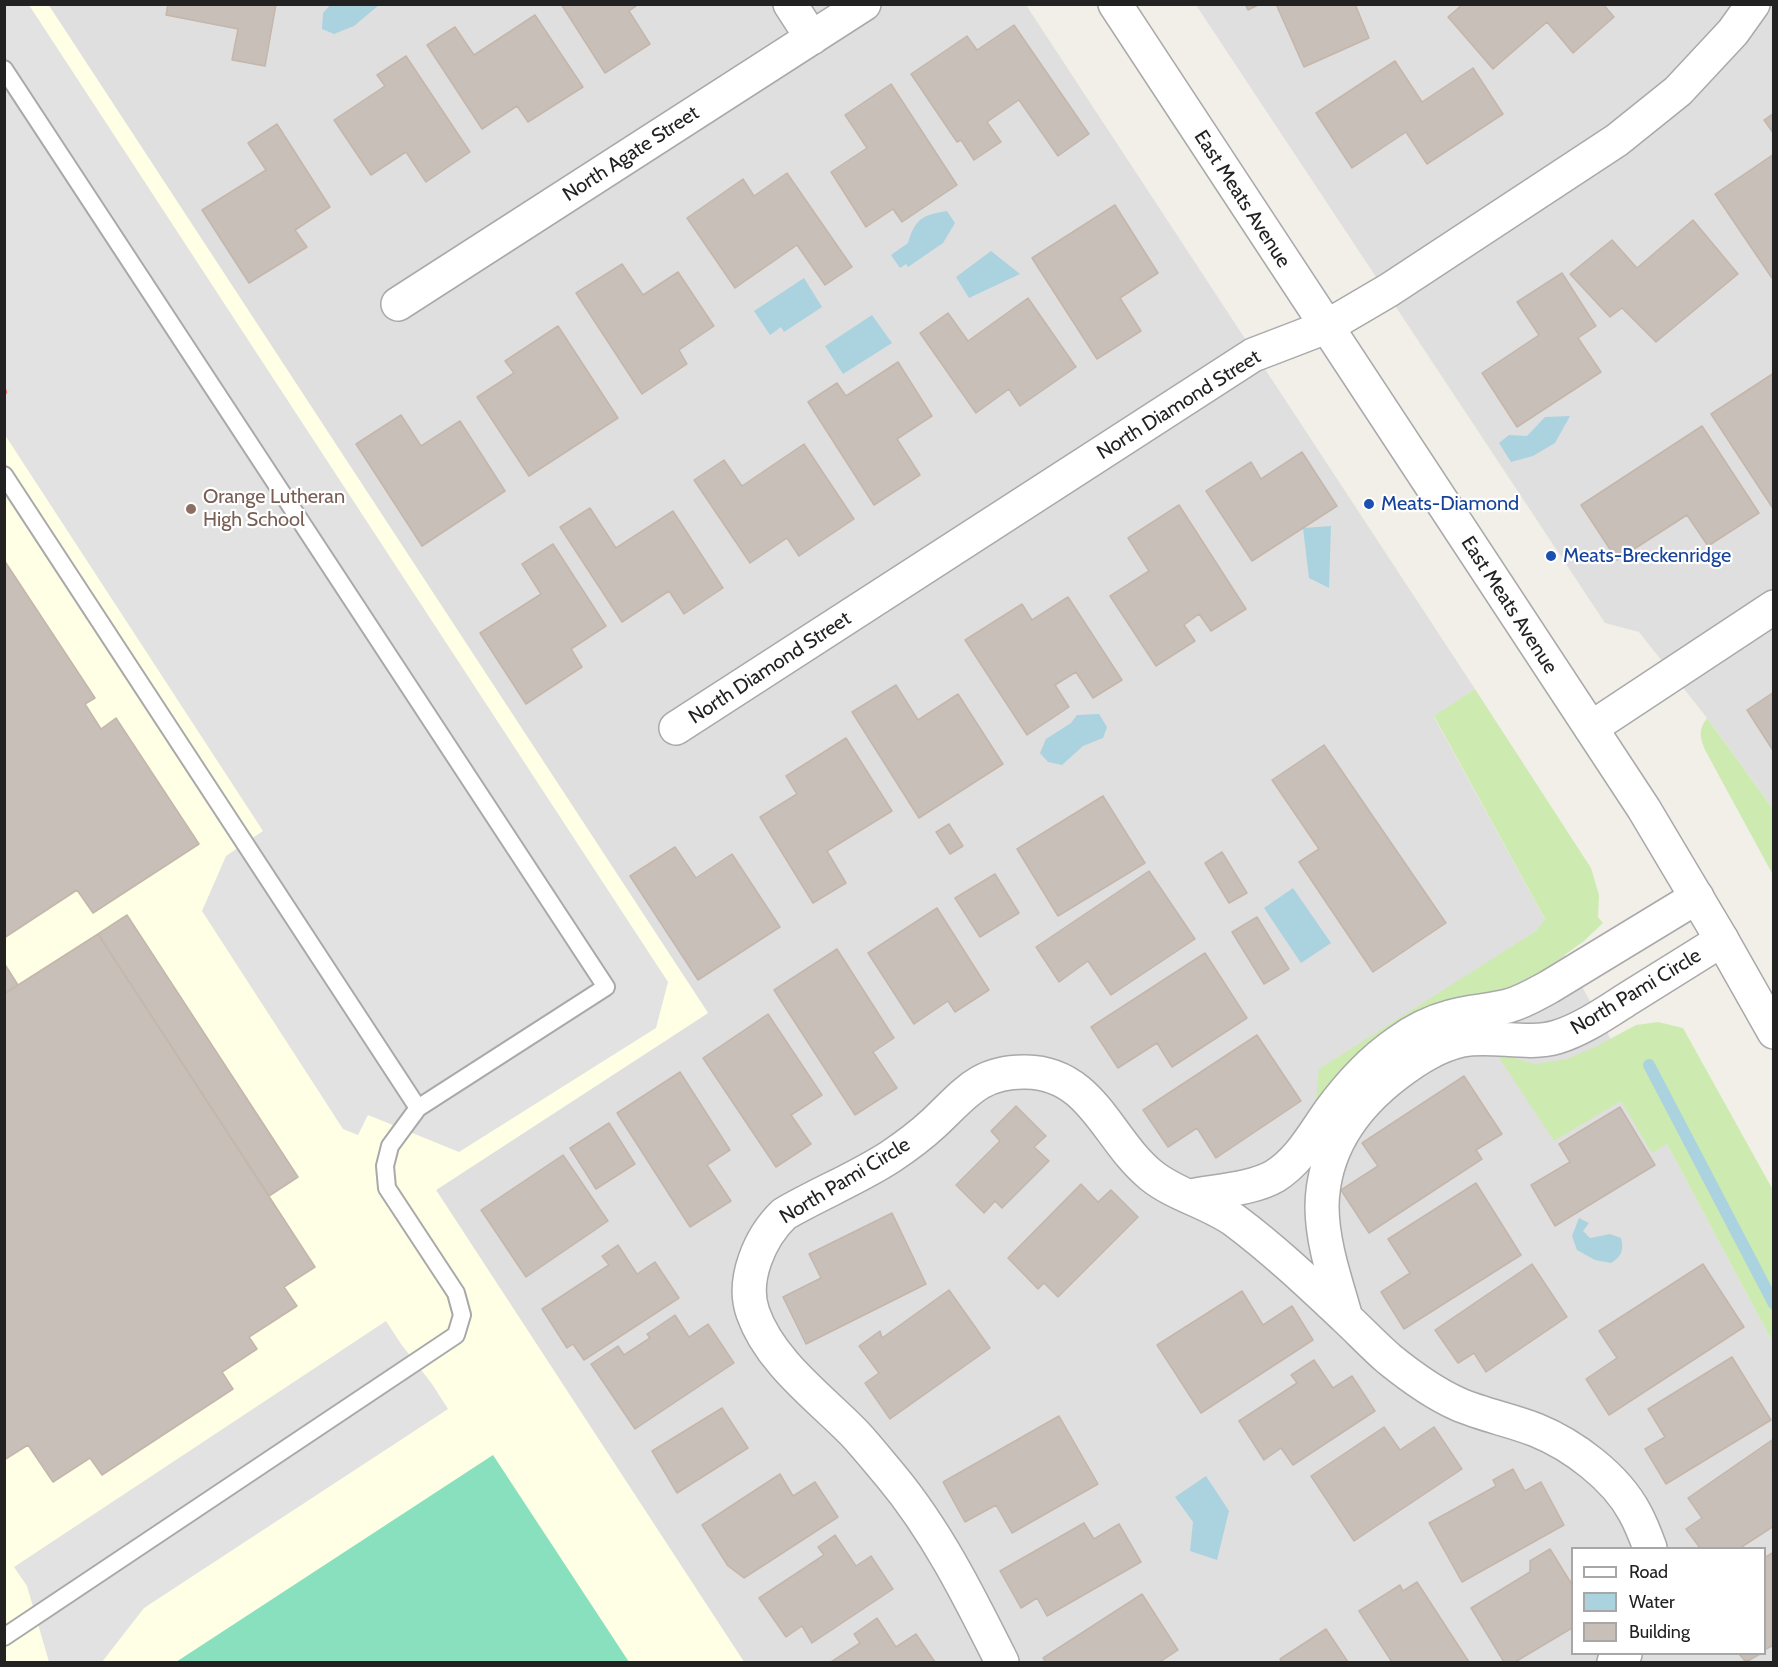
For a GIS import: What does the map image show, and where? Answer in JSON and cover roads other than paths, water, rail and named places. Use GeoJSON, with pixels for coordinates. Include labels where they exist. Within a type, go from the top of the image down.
{"type":"FeatureCollection","features":[{"type":"Feature","properties":{"kind":"street"},"geometry":{"type":"LineString","coordinates":[[790,4],[812,38]]}},
{"type":"Feature","properties":{"kind":"street","name":"North Agate Street"},"geometry":{"type":"LineString","coordinates":[[398,304],[864,4]]}},
{"type":"Feature","properties":{"kind":"street","name":"East Meats Avenue"},"geometry":{"type":"LineString","coordinates":[[1115,4],[1644,809],[1722,940],[1773,1032]]}},
{"type":"Feature","properties":{"kind":"street","name":"North Diamond Street"},"geometry":{"type":"LineString","coordinates":[[676,728],[1253,355],[1326,327],[1389,290],[1617,140],[1678,91],[1733,32],[1753,4]]}},
{"type":"Feature","properties":{"kind":"street"},"geometry":{"type":"LineString","coordinates":[[1591,728],[1773,607]]}},
{"type":"Feature","properties":{"kind":"street"},"geometry":{"type":"LineString","coordinates":[[1191,1196],[1259,1183],[1274,1177],[1294,1162],[1349,1087],[1372,1063],[1397,1043],[1428,1025],[1449,1017],[1509,1006],[1527,999],[1697,897]]}},
{"type":"Feature","properties":{"kind":"street","name":"North Pami Circle"},"geometry":{"type":"LineString","coordinates":[[1346,1318],[1325,1238],[1322,1209],[1323,1184],[1331,1156],[1346,1128],[1373,1092],[1427,1053],[1446,1045],[1465,1040],[1541,1041],[1576,1030],[1722,940]]}},
{"type":"Feature","properties":{"kind":"street","name":"North Pami Circle"},"geometry":{"type":"LineString","coordinates":[[1002,1662],[950,1564],[909,1500],[856,1435],[790,1369],[766,1341],[752,1311],[749,1298],[756,1257],[774,1224],[784,1214],[890,1157],[933,1123],[965,1092],[983,1080],[1003,1073],[1027,1072],[1055,1076],[1074,1087],[1088,1099],[1142,1168],[1171,1188],[1191,1196],[1232,1219],[1390,1359],[1433,1391],[1458,1404],[1534,1429],[1571,1448],[1589,1461],[1624,1496],[1635,1512],[1650,1547]]}},
{"type":"Feature","properties":{"kind":"lane"},"geometry":{"type":"LineString","coordinates":[[4,69],[606,987],[418,1108],[390,1146],[385,1166],[387,1188],[456,1293],[462,1316],[456,1335],[4,1638]]}},
{"type":"Feature","properties":{"kind":"lane"},"geometry":{"type":"LineString","coordinates":[[4,475],[418,1108]]}},
{"type":"Feature","properties":{"kind":"water"},"geometry":{"type":"Polygon","coordinates":[[[331,4],[379,5],[354,26],[334,34],[322,29],[323,13],[331,4]]]}},
{"type":"Feature","properties":{"kind":"water"},"geometry":{"type":"Polygon","coordinates":[[[947,211],[955,223],[943,243],[908,267],[906,264],[900,268],[891,255],[908,243],[917,223],[931,214],[947,211]]]}},
{"type":"Feature","properties":{"kind":"water"},"geometry":{"type":"Polygon","coordinates":[[[991,251],[1020,274],[969,298],[956,277],[991,251]]]}},
{"type":"Feature","properties":{"kind":"water"},"geometry":{"type":"Polygon","coordinates":[[[804,278],[822,307],[784,332],[781,327],[770,335],[754,311],[804,278]]]}},
{"type":"Feature","properties":{"kind":"water"},"geometry":{"type":"Polygon","coordinates":[[[872,315],[892,343],[843,374],[825,346],[872,315]]]}},
{"type":"Feature","properties":{"kind":"water"},"geometry":{"type":"Polygon","coordinates":[[[1570,416],[1555,443],[1533,456],[1511,462],[1499,443],[1509,435],[1527,436],[1545,417],[1570,416]]]}},
{"type":"Feature","properties":{"kind":"water"},"geometry":{"type":"Polygon","coordinates":[[[1331,526],[1329,588],[1309,578],[1303,528],[1331,526]]]}},
{"type":"Feature","properties":{"kind":"water"},"geometry":{"type":"Polygon","coordinates":[[[1099,714],[1107,727],[1103,738],[1083,746],[1062,765],[1048,762],[1040,753],[1046,739],[1071,723],[1077,715],[1099,714]]]}},
{"type":"Feature","properties":{"kind":"water"},"geometry":{"type":"Polygon","coordinates":[[[1293,888],[1331,943],[1301,963],[1264,908],[1293,888]]]}},
{"type":"Feature","properties":{"kind":"water"},"geometry":{"type":"Polygon","coordinates":[[[1579,1218],[1589,1223],[1583,1231],[1590,1238],[1610,1234],[1621,1238],[1622,1249],[1618,1258],[1611,1263],[1595,1260],[1577,1250],[1572,1236],[1579,1218]]]}},
{"type":"Feature","properties":{"kind":"water"},"geometry":{"type":"Polygon","coordinates":[[[1206,1476],[1229,1511],[1217,1560],[1190,1551],[1193,1522],[1175,1497],[1206,1476]]]}},
{"type":"Feature","properties":{"kind":"waterway"},"geometry":{"type":"LineString","coordinates":[[1649,1065],[1774,1304]]}},
{"type":"Feature","properties":{"kind":"place","name":"Meats-Diamond"},"geometry":{"type":"Point","coordinates":[1369,504]}},
{"type":"Feature","properties":{"kind":"place","name":"Orange Lutheran High School"},"geometry":{"type":"Point","coordinates":[191,509]}},
{"type":"Feature","properties":{"kind":"place","name":"Meats-Breckenridge"},"geometry":{"type":"Point","coordinates":[1551,556]}}]}
